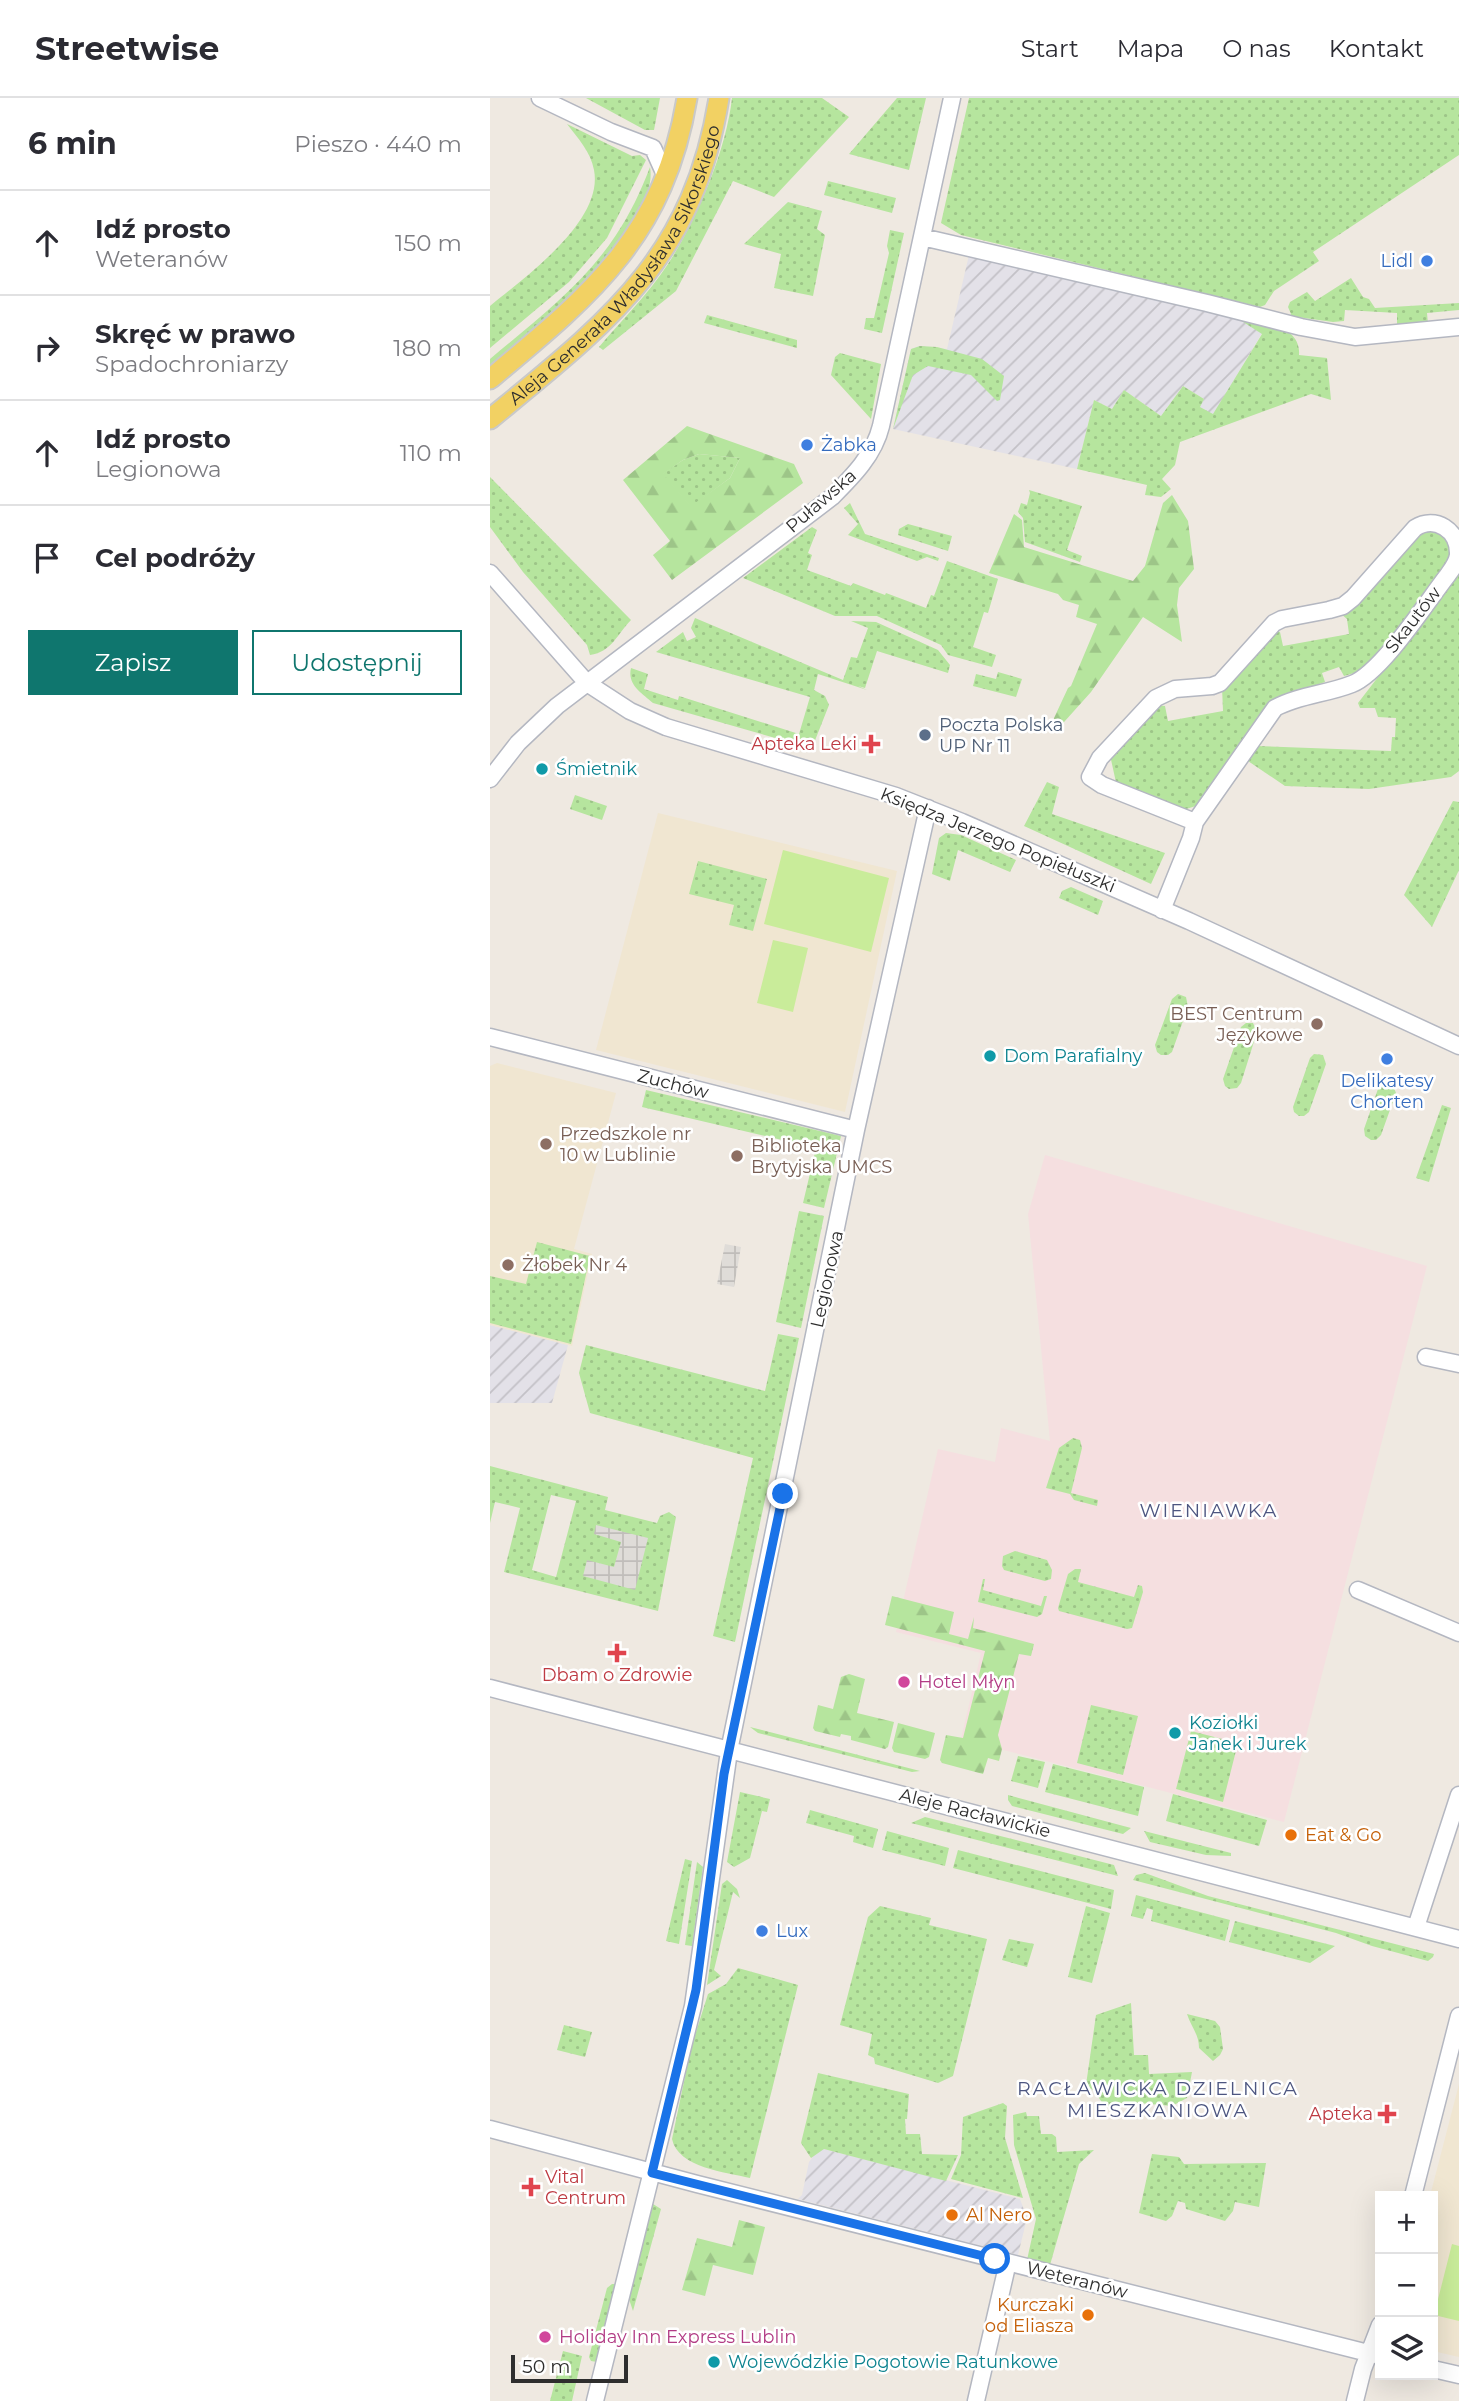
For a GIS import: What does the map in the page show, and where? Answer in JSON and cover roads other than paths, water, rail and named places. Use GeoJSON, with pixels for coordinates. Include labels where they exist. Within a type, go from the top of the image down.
{"type":"FeatureCollection","features":[{"type":"Feature","properties":{"kind":"main road","name":"Aleja Generała Władysława Sikorskiego"},"geometry":{"type":"LineString","coordinates":[[490,379],[563,317],[619,260],[643,225],[666,177],[681,130],[687,98]]}},
{"type":"Feature","properties":{"kind":"main road","name":"Aleja Generała Władysława Sikorskiego"},"geometry":{"type":"LineString","coordinates":[[490,419],[604,321],[652,267],[676,230],[696,186],[708,152],[719,98]]}},
{"type":"Feature","properties":{"kind":"street"},"geometry":{"type":"LineString","coordinates":[[540,98],[611,132],[653,148],[666,177]]}},
{"type":"Feature","properties":{"kind":"street","name":"Puławska"},"geometry":{"type":"LineString","coordinates":[[490,779],[518,743],[540,721],[587,682],[825,502],[860,467],[877,441],[952,98]]}},
{"type":"Feature","properties":{"kind":"street"},"geometry":{"type":"LineString","coordinates":[[653,148],[681,130]]}},
{"type":"Feature","properties":{"kind":"street"},"geometry":{"type":"LineString","coordinates":[[922,237],[1301,327],[1355,337],[1459,327]]}},
{"type":"Feature","properties":{"kind":"street","name":"Skautów"},"geometry":{"type":"LineString","coordinates":[[1162,910],[1195,822],[1275,708],[1289,701],[1352,684],[1371,673],[1456,562],[1457,543],[1445,527],[1429,523],[1415,528],[1343,606],[1274,623],[1220,682],[1212,686],[1175,689],[1156,698],[1100,758],[1090,777],[1111,789],[1195,822]]}},
{"type":"Feature","properties":{"kind":"street","name":"Księdza Jerzego Popiełuszki"},"geometry":{"type":"LineString","coordinates":[[490,573],[587,682],[630,711],[666,727],[928,808],[1162,910],[1459,1046]]}},
{"type":"Feature","properties":{"kind":"street","name":"Legionowa"},"geometry":{"type":"LineString","coordinates":[[595,2401],[696,1990],[729,1751],[856,1130],[928,808]]}},
{"type":"Feature","properties":{"kind":"street","name":"Zuchów"},"geometry":{"type":"LineString","coordinates":[[490,1037],[856,1130]]}},
{"type":"Feature","properties":{"kind":"street"},"geometry":{"type":"LineString","coordinates":[[1426,1357],[1459,1364]]}},
{"type":"Feature","properties":{"kind":"street"},"geometry":{"type":"LineString","coordinates":[[1358,1590],[1459,1633]]}},
{"type":"Feature","properties":{"kind":"street","name":"Aleje Racławickie"},"geometry":{"type":"LineString","coordinates":[[490,1688],[1459,1939]]}},
{"type":"Feature","properties":{"kind":"street"},"geometry":{"type":"LineString","coordinates":[[1416,1927],[1459,1795]]}},
{"type":"Feature","properties":{"kind":"street"},"geometry":{"type":"LineString","coordinates":[[1414,2191],[1459,2016]]}},
{"type":"Feature","properties":{"kind":"street","name":"Weteranów"},"geometry":{"type":"LineString","coordinates":[[490,2129],[652,2173],[1375,2354]]}},
{"type":"Feature","properties":{"kind":"street"},"geometry":{"type":"LineString","coordinates":[[976,2401],[1008,2262]]}},
{"type":"Feature","properties":{"kind":"street"},"geometry":{"type":"LineString","coordinates":[[1355,2401],[1375,2354]]}},
{"type":"Feature","properties":{"kind":"street"},"geometry":{"type":"LineString","coordinates":[[1438,2370],[1459,2375]]}},
{"type":"Feature","properties":{"kind":"place","name":"Lidl"},"geometry":{"type":"Point","coordinates":[1427,261]}},
{"type":"Feature","properties":{"kind":"place","name":"Żabka"},"geometry":{"type":"Point","coordinates":[807,445]}},
{"type":"Feature","properties":{"kind":"place","name":"Poczta Polska UP Nr 11"},"geometry":{"type":"Point","coordinates":[925,735]}},
{"type":"Feature","properties":{"kind":"place","name":"Apteka Leki"},"geometry":{"type":"Point","coordinates":[871,744]}},
{"type":"Feature","properties":{"kind":"place","name":"Śmietnik"},"geometry":{"type":"Point","coordinates":[542,769]}},
{"type":"Feature","properties":{"kind":"place","name":"BEST Centrum Językowe"},"geometry":{"type":"Point","coordinates":[1317,1024]}},
{"type":"Feature","properties":{"kind":"place","name":"Dom Parafialny"},"geometry":{"type":"Point","coordinates":[990,1056]}},
{"type":"Feature","properties":{"kind":"place","name":"Delikatesy Chorten"},"geometry":{"type":"Point","coordinates":[1387,1059]}},
{"type":"Feature","properties":{"kind":"place","name":"Przedszkole nr 10 w Lublinie"},"geometry":{"type":"Point","coordinates":[546,1144]}},
{"type":"Feature","properties":{"kind":"place","name":"Biblioteka Brytyjska UMCS"},"geometry":{"type":"Point","coordinates":[737,1156]}},
{"type":"Feature","properties":{"kind":"place","name":"Żłobek Nr 4"},"geometry":{"type":"Point","coordinates":[508,1265]}},
{"type":"Feature","properties":{"kind":"place","name":"Dbam o Zdrowie"},"geometry":{"type":"Point","coordinates":[617,1653]}},
{"type":"Feature","properties":{"kind":"place","name":"Hotel Młyn"},"geometry":{"type":"Point","coordinates":[904,1682]}},
{"type":"Feature","properties":{"kind":"place","name":"Koziołki Janek i Jurek"},"geometry":{"type":"Point","coordinates":[1175,1733]}},
{"type":"Feature","properties":{"kind":"place","name":"Eat & Go"},"geometry":{"type":"Point","coordinates":[1291,1835]}},
{"type":"Feature","properties":{"kind":"place","name":"Lux"},"geometry":{"type":"Point","coordinates":[762,1931]}},
{"type":"Feature","properties":{"kind":"place","name":"Apteka"},"geometry":{"type":"Point","coordinates":[1387,2114]}},
{"type":"Feature","properties":{"kind":"place","name":"Vital Centrum"},"geometry":{"type":"Point","coordinates":[531,2187]}},
{"type":"Feature","properties":{"kind":"place","name":"Al Nero"},"geometry":{"type":"Point","coordinates":[952,2215]}},
{"type":"Feature","properties":{"kind":"place","name":"Kurczaki od Eliasza"},"geometry":{"type":"Point","coordinates":[1088,2315]}},
{"type":"Feature","properties":{"kind":"place","name":"Holiday Inn Express Lublin"},"geometry":{"type":"Point","coordinates":[545,2337]}},
{"type":"Feature","properties":{"kind":"place","name":"Wojewódzkie Pogotowie Ratunkowe"},"geometry":{"type":"Point","coordinates":[714,2362]}},
{"type":"Feature","properties":{"kind":"district","name":"WIENIAWKA"},"geometry":{"type":"Point","coordinates":[1209,1510]}},
{"type":"Feature","properties":{"kind":"district","name":"RACŁAWICKA DZIELNICA MIESZKANIOWA"},"geometry":{"type":"Point","coordinates":[1158,2099]}}]}
